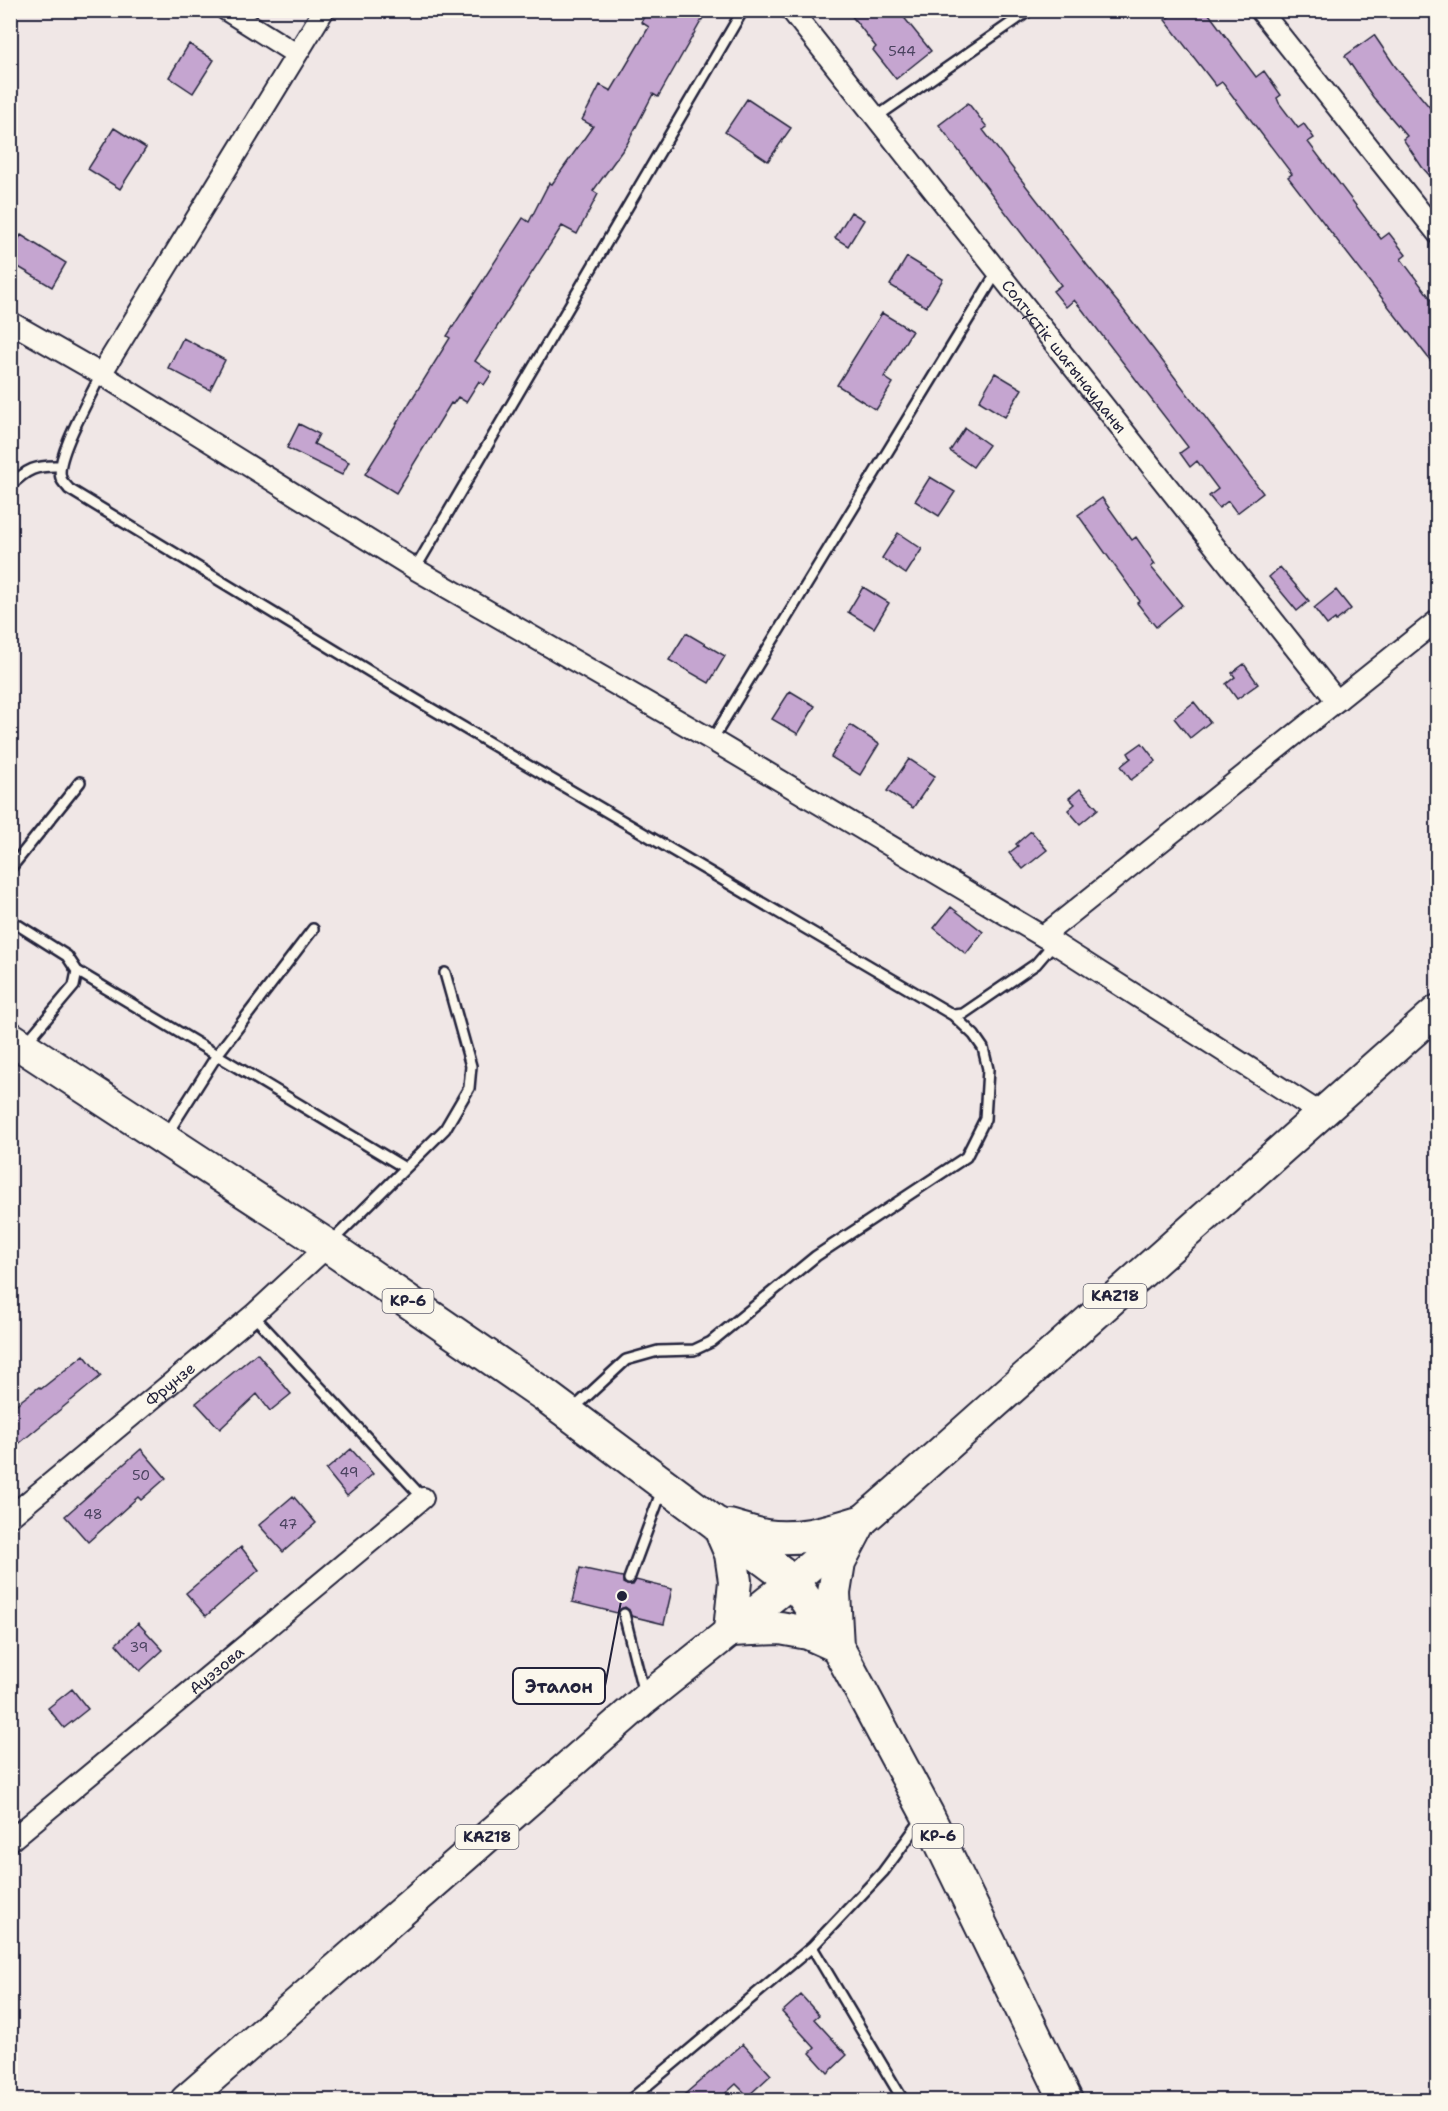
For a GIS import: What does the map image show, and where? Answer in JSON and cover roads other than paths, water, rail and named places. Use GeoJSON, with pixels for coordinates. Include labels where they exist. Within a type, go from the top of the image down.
{"type":"FeatureCollection","features":[{"type":"Feature","properties":{"kind":"highway","name":"KP-6"},"geometry":{"type":"LineString","coordinates":[[17,1042],[328,1246],[569,1413],[792,1581],[837,1646],[927,1814],[1066,2100]]}},
{"type":"Feature","properties":{"kind":"highway"},"geometry":{"type":"LineString","coordinates":[[717,1523],[766,1536],[795,1537],[820,1534],[860,1521]]}},
{"type":"Feature","properties":{"kind":"highway"},"geometry":{"type":"LineString","coordinates":[[717,1523],[731,1554],[735,1581],[730,1630],[780,1628],[807,1633],[837,1646],[834,1593],[839,1562],[860,1521]]}},
{"type":"Feature","properties":{"kind":"main road","name":"KAZ18"},"geometry":{"type":"LineString","coordinates":[[186,2100],[645,1699],[792,1581],[909,1480],[1437,1010]]}},
{"type":"Feature","properties":{"kind":"street"},"geometry":{"type":"LineString","coordinates":[[226,10],[296,54]]}},
{"type":"Feature","properties":{"kind":"street"},"geometry":{"type":"LineString","coordinates":[[101,374],[324,10]]}},
{"type":"Feature","properties":{"kind":"street","name":"Солтүстік шағынауданы"},"geometry":{"type":"LineString","coordinates":[[791,10],[1337,701]]}},
{"type":"Feature","properties":{"kind":"street"},"geometry":{"type":"LineString","coordinates":[[1260,10],[1437,234]]}},
{"type":"Feature","properties":{"kind":"street"},"geometry":{"type":"LineString","coordinates":[[10,322],[101,374],[415,569],[712,740],[1049,940],[1320,1113]]}},
{"type":"Feature","properties":{"kind":"street"},"geometry":{"type":"LineString","coordinates":[[1049,940],[1437,620]]}},
{"type":"Feature","properties":{"kind":"street","name":"Фрунзе"},"geometry":{"type":"LineString","coordinates":[[10,1517],[253,1315],[328,1246]]}},
{"type":"Feature","properties":{"kind":"street","name":"Ауэзова"},"geometry":{"type":"LineString","coordinates":[[10,1841],[423,1498]]}},
{"type":"Feature","properties":{"kind":"lane"},"geometry":{"type":"LineString","coordinates":[[415,569],[744,10]]}},
{"type":"Feature","properties":{"kind":"lane"},"geometry":{"type":"LineString","coordinates":[[875,118],[1030,10]]}},
{"type":"Feature","properties":{"kind":"lane"},"geometry":{"type":"LineString","coordinates":[[712,740],[997,272]]}},
{"type":"Feature","properties":{"kind":"lane"},"geometry":{"type":"LineString","coordinates":[[101,374],[65,447],[60,466],[61,478],[69,489],[425,705],[953,1016],[974,1035],[983,1047],[988,1069],[985,1119],[966,1157],[816,1256],[711,1342],[694,1350],[658,1351],[626,1360],[569,1413]]}},
{"type":"Feature","properties":{"kind":"lane"},"geometry":{"type":"LineString","coordinates":[[10,486],[24,472],[42,465],[60,466]]}},
{"type":"Feature","properties":{"kind":"lane"},"geometry":{"type":"LineString","coordinates":[[10,869],[80,782]]}},
{"type":"Feature","properties":{"kind":"lane"},"geometry":{"type":"LineString","coordinates":[[10,921],[66,956],[76,971],[405,1168]]}},
{"type":"Feature","properties":{"kind":"lane"},"geometry":{"type":"LineString","coordinates":[[164,1138],[217,1055],[313,928]]}},
{"type":"Feature","properties":{"kind":"lane"},"geometry":{"type":"LineString","coordinates":[[953,1016],[963,1014],[1036,964],[1049,940]]}},
{"type":"Feature","properties":{"kind":"lane"},"geometry":{"type":"LineString","coordinates":[[17,1042],[74,987],[76,971]]}},
{"type":"Feature","properties":{"kind":"lane"},"geometry":{"type":"LineString","coordinates":[[328,1246],[445,1129],[469,1089],[471,1066],[445,973]]}},
{"type":"Feature","properties":{"kind":"lane"},"geometry":{"type":"LineString","coordinates":[[253,1315],[423,1498]]}},
{"type":"Feature","properties":{"kind":"lane"},"geometry":{"type":"LineString","coordinates":[[629,1579],[664,1485]]}},
{"type":"Feature","properties":{"kind":"lane"},"geometry":{"type":"LineString","coordinates":[[624,1614],[645,1699]]}},
{"type":"Feature","properties":{"kind":"lane"},"geometry":{"type":"LineString","coordinates":[[630,2100],[813,1947],[883,1872],[927,1814]]}},
{"type":"Feature","properties":{"kind":"lane"},"geometry":{"type":"LineString","coordinates":[[813,1947],[903,2100]]}},
{"type":"Feature","properties":{"kind":"place","name":"Эталон"},"geometry":{"type":"Point","coordinates":[622,1596]}}]}
